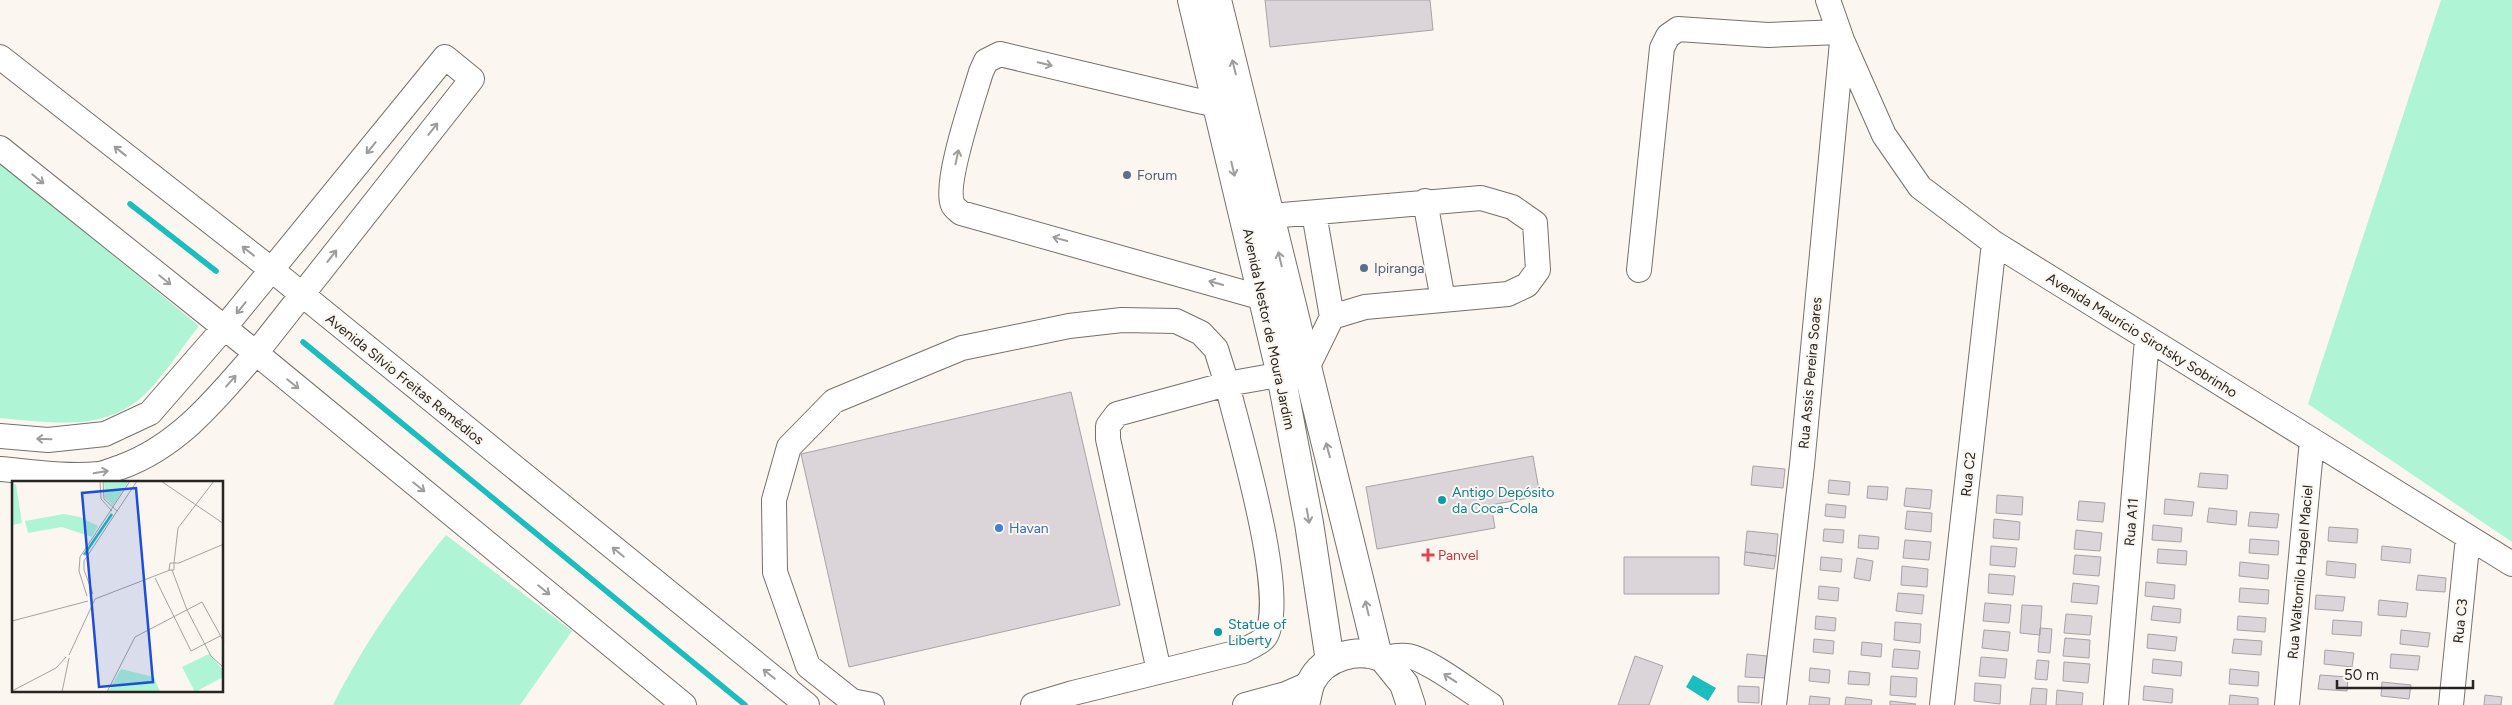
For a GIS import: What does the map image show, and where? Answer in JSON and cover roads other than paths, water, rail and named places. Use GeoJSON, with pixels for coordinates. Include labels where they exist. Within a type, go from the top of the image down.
{"type":"FeatureCollection","features":[{"type":"Feature","properties":{"kind":"main road","name":"Avenida Nestor de Moura Jardim"},"geometry":{"type":"LineString","coordinates":[[1192,0],[1230,104],[1294,373],[1344,509],[1381,657],[1404,684],[1410,705]]}},
{"type":"Feature","properties":{"kind":"main road","name":"Avenida Nestor de Moura Jardim"},"geometry":{"type":"LineString","coordinates":[[1217,0],[1230,104]]}},
{"type":"Feature","properties":{"kind":"main road","name":"Avenida Nestor de Moura Jardim"},"geometry":{"type":"LineString","coordinates":[[1294,373],[1309,523],[1330,661]]}},
{"type":"Feature","properties":{"kind":"main road"},"geometry":{"type":"LineString","coordinates":[[1308,694],[1319,671],[1330,661],[1353,653],[1381,657]]}},
{"type":"Feature","properties":{"kind":"street","name":"Avenida Maurício Sirotsky Sobrinho"},"geometry":{"type":"LineString","coordinates":[[1828,0],[1841,36],[1884,135],[1920,187],[1994,243],[2146,339],[2512,564]]}},
{"type":"Feature","properties":{"kind":"street"},"geometry":{"type":"LineString","coordinates":[[1639,270],[1662,48],[1668,36],[1678,30],[1768,35],[1841,36]]}},
{"type":"Feature","properties":{"kind":"street","name":"Rua Assis Pereira Soares"},"geometry":{"type":"LineString","coordinates":[[1774,705],[1802,465],[1841,36]]}},
{"type":"Feature","properties":{"kind":"street"},"geometry":{"type":"LineString","coordinates":[[1230,104],[1000,54],[986,61],[981,72],[957,154],[950,192],[953,206],[961,213],[1276,297]]}},
{"type":"Feature","properties":{"kind":"street","name":"Avenida Sílvio Freitas Remédios"},"geometry":{"type":"LineString","coordinates":[[0,57],[272,270],[807,705]]}},
{"type":"Feature","properties":{"kind":"street"},"geometry":{"type":"LineString","coordinates":[[0,436],[48,440],[105,434],[150,413],[224,328],[445,57],[472,79],[256,353],[218,396],[179,435],[145,458],[101,474],[50,474],[0,469]]}},
{"type":"Feature","properties":{"kind":"street"},"geometry":{"type":"LineString","coordinates":[[0,148],[256,353],[684,705]]}},
{"type":"Feature","properties":{"kind":"street"},"geometry":{"type":"LineString","coordinates":[[1160,671],[1108,439],[1108,426],[1117,414],[1227,384],[1294,373],[1332,317],[1364,307],[1508,294],[1528,285],[1538,270],[1535,223],[1512,207],[1481,198],[1425,201],[1258,218]]}},
{"type":"Feature","properties":{"kind":"street"},"geometry":{"type":"LineString","coordinates":[[1425,201],[1443,300]]}},
{"type":"Feature","properties":{"kind":"street"},"geometry":{"type":"LineString","coordinates":[[1314,213],[1332,317]]}},
{"type":"Feature","properties":{"kind":"street","name":"Rua C2"},"geometry":{"type":"LineString","coordinates":[[1942,705],[1994,243]]}},
{"type":"Feature","properties":{"kind":"street"},"geometry":{"type":"LineString","coordinates":[[872,705],[852,701],[808,666],[775,572],[774,500],[789,447],[834,401],[962,348],[1069,326],[1122,320],[1176,321],[1201,333],[1216,349],[1227,384],[1271,572],[1271,622],[1264,638],[1243,651],[1029,704]]}},
{"type":"Feature","properties":{"kind":"street","name":"Rua A11"},"geometry":{"type":"LineString","coordinates":[[2116,705],[2146,339]]}},
{"type":"Feature","properties":{"kind":"street","name":"Rua Waltornilo Hagel Maciel"},"geometry":{"type":"LineString","coordinates":[[2287,705],[2312,440]]}},
{"type":"Feature","properties":{"kind":"street","name":"Rua C3"},"geometry":{"type":"LineString","coordinates":[[2451,705],[2468,537]]}},
{"type":"Feature","properties":{"kind":"street"},"geometry":{"type":"LineString","coordinates":[[1381,657],[1407,656],[1414,658],[1431,666],[1491,705]]}},
{"type":"Feature","properties":{"kind":"street"},"geometry":{"type":"LineString","coordinates":[[1245,705],[1286,694],[1308,694]]}},
{"type":"Feature","properties":{"kind":"water"},"geometry":{"type":"Polygon","coordinates":[[[1693,675],[1716,688],[1708,701],[1686,687],[1693,675]]]}},
{"type":"Feature","properties":{"kind":"waterway"},"geometry":{"type":"LineString","coordinates":[[130,204],[216,271]]}},
{"type":"Feature","properties":{"kind":"waterway"},"geometry":{"type":"LineString","coordinates":[[303,342],[745,705]]}},
{"type":"Feature","properties":{"kind":"place","name":"Forum"},"geometry":{"type":"Point","coordinates":[1127,175]}},
{"type":"Feature","properties":{"kind":"place","name":"Ipiranga"},"geometry":{"type":"Point","coordinates":[1364,268]}},
{"type":"Feature","properties":{"kind":"place","name":"Antigo Depósito da Coca-Cola"},"geometry":{"type":"Point","coordinates":[1442,500]}},
{"type":"Feature","properties":{"kind":"place","name":"Havan"},"geometry":{"type":"Point","coordinates":[999,528]}},
{"type":"Feature","properties":{"kind":"place","name":"Panvel"},"geometry":{"type":"Point","coordinates":[1428,555]}},
{"type":"Feature","properties":{"kind":"place","name":"Statue of Liberty"},"geometry":{"type":"Point","coordinates":[1218,632]}}]}
